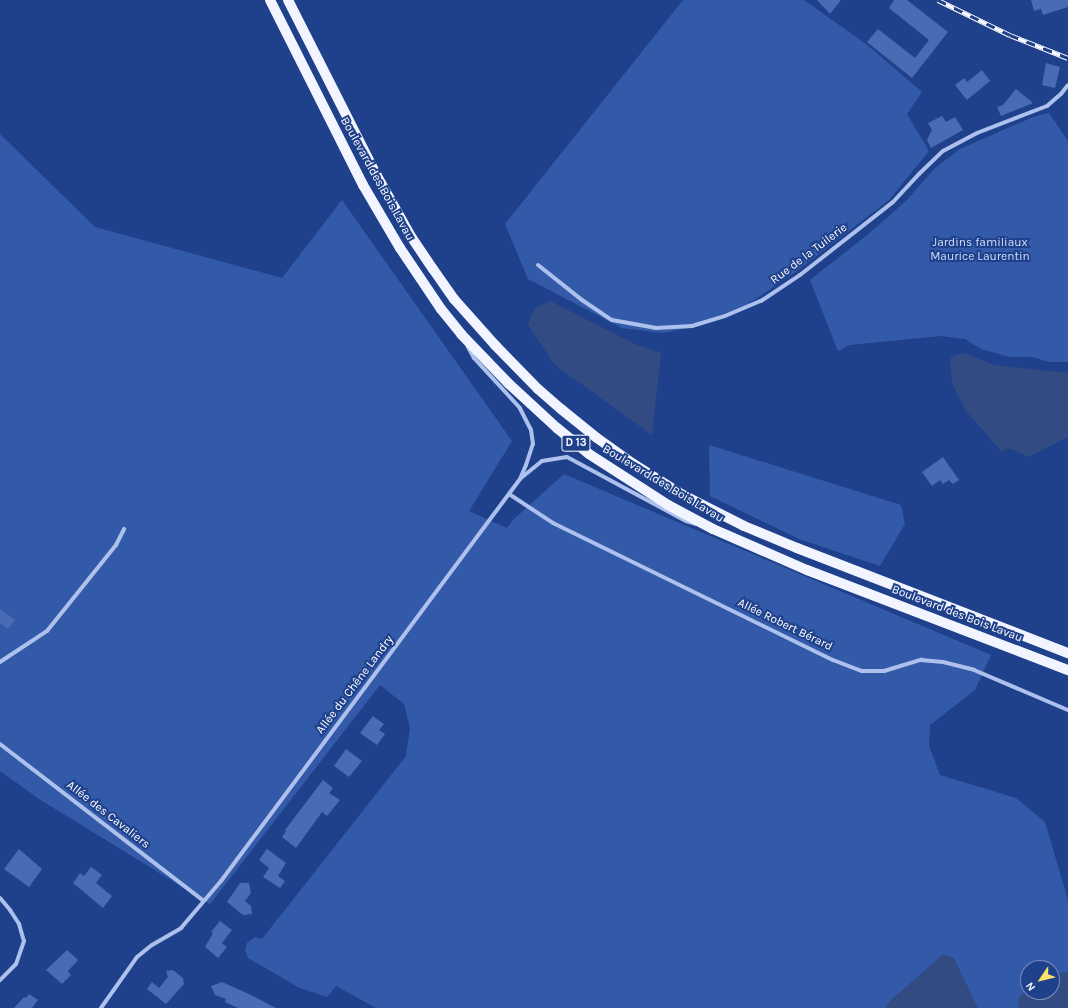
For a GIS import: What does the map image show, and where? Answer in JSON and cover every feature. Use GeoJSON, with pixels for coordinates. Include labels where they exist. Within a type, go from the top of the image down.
{"type":"FeatureCollection","features":[{"type":"Feature","properties":{"kind":"main road","name":"Boulevard des Bois Lavau"},"geometry":{"type":"LineString","coordinates":[[270,0],[380,217],[437,303],[461,334],[508,383],[589,454],[663,502],[713,529],[807,570],[1068,670]]}},
{"type":"Feature","properties":{"kind":"main road","name":"Boulevard des Bois Lavau"},"geometry":{"type":"LineString","coordinates":[[288,0],[376,176],[416,244],[459,304],[532,383],[561,409],[597,438],[632,463],[683,495],[744,526],[803,551],[1068,653]]}},
{"type":"Feature","properties":{"kind":"street","name":"Rue de la Tuilerie"},"geometry":{"type":"LineString","coordinates":[[538,265],[582,300],[612,320],[656,328],[692,326],[726,316],[761,301],[800,275],[893,202],[943,151],[977,133],[1047,106],[1061,94],[1068,85]]}},
{"type":"Feature","properties":{"kind":"street","name":"Allée du Chêne Landry"},"geometry":{"type":"LineString","coordinates":[[101,1008],[137,957],[152,945],[181,928],[221,881],[520,479],[533,444],[531,430],[520,408],[474,358],[461,334]]}},
{"type":"Feature","properties":{"kind":"street","name":"Allée du Chêne Landry"},"geometry":{"type":"LineString","coordinates":[[520,479],[542,461],[553,458],[567,458],[686,521],[713,529]]}},
{"type":"Feature","properties":{"kind":"street","name":"Allée Robert Bérard"},"geometry":{"type":"LineString","coordinates":[[509,494],[553,523],[833,660],[862,671],[884,671],[921,660],[943,662],[974,670],[1068,710]]}},
{"type":"Feature","properties":{"kind":"street"},"geometry":{"type":"LineString","coordinates":[[0,662],[47,631],[116,545],[124,529]]}},
{"type":"Feature","properties":{"kind":"street","name":"Allée des Cavaliers"},"geometry":{"type":"LineString","coordinates":[[0,744],[204,900]]}},
{"type":"Feature","properties":{"kind":"street"},"geometry":{"type":"LineString","coordinates":[[0,898],[19,924],[24,941],[16,964],[0,980]]}},
{"type":"Feature","properties":{"kind":"green space"},"geometry":{"type":"Polygon","coordinates":[[[683,0],[804,0],[866,44],[922,92],[907,114],[929,151],[889,200],[797,271],[732,315],[694,327],[662,333],[622,328],[528,279],[505,224],[683,0]]]}},
{"type":"Feature","properties":{"kind":"green space","name":"Jardins familiaux Maurice Laurentin"},"geometry":{"type":"Polygon","coordinates":[[[1049,113],[1068,141],[1068,362],[1049,362],[1032,357],[1009,357],[981,349],[965,339],[941,336],[849,345],[838,351],[810,280],[866,236],[906,201],[935,168],[960,149],[1033,117],[1049,113]]]}},
{"type":"Feature","properties":{"kind":"green space"},"geometry":{"type":"Polygon","coordinates":[[[0,134],[95,227],[282,278],[342,200],[512,441],[469,511],[507,528],[514,519],[564,474],[991,655],[975,690],[930,725],[929,746],[940,775],[1016,798],[1045,822],[1068,900],[1068,1008],[376,1008],[336,986],[327,997],[300,988],[248,958],[245,950],[247,943],[255,937],[262,939],[406,756],[410,728],[404,704],[380,685],[210,904],[39,799],[0,771],[0,134]]]}},
{"type":"Feature","properties":{"kind":"green space"},"geometry":{"type":"Polygon","coordinates":[[[709,445],[901,505],[905,524],[880,566],[799,539],[710,496],[709,445]]]}},
{"type":"Feature","properties":{"kind":"shaded area"},"geometry":{"type":"Polygon","coordinates":[[[550,301],[637,345],[661,353],[652,435],[555,365],[528,325],[534,309],[550,301]]]}},
{"type":"Feature","properties":{"kind":"shaded area"},"geometry":{"type":"Polygon","coordinates":[[[963,353],[995,365],[1068,373],[1068,437],[1029,457],[1012,449],[1007,449],[1002,452],[966,411],[953,385],[950,366],[951,357],[963,353]]]}},
{"type":"Feature","properties":{"kind":"shaded area"},"geometry":{"type":"Polygon","coordinates":[[[943,954],[954,958],[978,1008],[886,1008],[889,1002],[943,954]]]}},
{"type":"Feature","properties":{"kind":"shaded area"},"geometry":{"type":"Polygon","coordinates":[[[1060,972],[1068,972],[1068,1008],[1019,1008],[1018,1000],[1020,997],[1020,1000],[1060,1000],[1060,972]]]}},
{"type":"Feature","properties":{"kind":"building"},"geometry":{"type":"Polygon","coordinates":[[[817,0],[841,0],[830,14],[817,0]]]}},
{"type":"Feature","properties":{"kind":"building"},"geometry":{"type":"Polygon","coordinates":[[[894,0],[907,0],[948,32],[912,78],[867,42],[878,29],[915,58],[929,40],[889,8],[894,0]]]}},
{"type":"Feature","properties":{"kind":"building"},"geometry":{"type":"Polygon","coordinates":[[[1031,0],[1068,0],[1068,7],[1043,15],[1041,9],[1034,11],[1031,0]]]}},
{"type":"Feature","properties":{"kind":"building"},"geometry":{"type":"Polygon","coordinates":[[[1046,63],[1060,67],[1055,88],[1042,85],[1046,63]]]}},
{"type":"Feature","properties":{"kind":"building"},"geometry":{"type":"Polygon","coordinates":[[[982,70],[990,81],[967,100],[955,85],[964,78],[967,82],[982,70]]]}},
{"type":"Feature","properties":{"kind":"building"},"geometry":{"type":"Polygon","coordinates":[[[1016,89],[1033,103],[1001,116],[997,107],[1003,105],[1016,89]]]}},
{"type":"Feature","properties":{"kind":"building"},"geometry":{"type":"Polygon","coordinates":[[[942,116],[946,122],[955,117],[963,130],[931,148],[927,140],[932,130],[928,123],[942,116]]]}},
{"type":"Feature","properties":{"kind":"building"},"geometry":{"type":"Polygon","coordinates":[[[943,457],[959,480],[953,484],[949,480],[943,484],[940,480],[932,486],[922,472],[943,457]]]}},
{"type":"Feature","properties":{"kind":"building"},"geometry":{"type":"Polygon","coordinates":[[[0,609],[15,620],[8,629],[0,623],[0,609]]]}},
{"type":"Feature","properties":{"kind":"building"},"geometry":{"type":"Polygon","coordinates":[[[373,716],[384,724],[379,730],[385,734],[377,745],[360,733],[373,716]]]}},
{"type":"Feature","properties":{"kind":"building"},"geometry":{"type":"Polygon","coordinates":[[[346,749],[362,761],[349,777],[334,766],[346,749]]]}},
{"type":"Feature","properties":{"kind":"building"},"geometry":{"type":"Polygon","coordinates":[[[323,780],[333,788],[329,793],[340,800],[327,816],[322,812],[296,848],[282,837],[286,831],[285,830],[323,780]]]}},
{"type":"Feature","properties":{"kind":"building"},"geometry":{"type":"Polygon","coordinates":[[[19,849],[42,869],[29,887],[4,869],[19,849]]]}},
{"type":"Feature","properties":{"kind":"building"},"geometry":{"type":"Polygon","coordinates":[[[267,849],[286,863],[278,876],[285,881],[280,888],[263,877],[269,868],[259,860],[267,849]]]}},
{"type":"Feature","properties":{"kind":"building"},"geometry":{"type":"Polygon","coordinates":[[[91,867],[102,875],[96,883],[112,896],[103,908],[73,883],[80,873],[84,876],[91,867]]]}},
{"type":"Feature","properties":{"kind":"building"},"geometry":{"type":"Polygon","coordinates":[[[240,883],[249,883],[251,893],[245,901],[251,906],[252,914],[243,915],[227,902],[240,883]]]}},
{"type":"Feature","properties":{"kind":"building"},"geometry":{"type":"Polygon","coordinates":[[[220,921],[232,930],[222,943],[227,947],[218,958],[205,947],[213,933],[211,932],[220,921]]]}},
{"type":"Feature","properties":{"kind":"building"},"geometry":{"type":"Polygon","coordinates":[[[67,950],[78,960],[68,971],[71,975],[62,984],[46,970],[67,950]]]}},
{"type":"Feature","properties":{"kind":"building"},"geometry":{"type":"Polygon","coordinates":[[[173,970],[183,978],[184,984],[166,1004],[147,989],[152,982],[159,988],[168,977],[166,971],[173,970]]]}},
{"type":"Feature","properties":{"kind":"building"},"geometry":{"type":"Polygon","coordinates":[[[222,982],[276,1008],[238,1008],[225,1002],[226,999],[215,995],[211,986],[222,982]]]}},
{"type":"Feature","properties":{"kind":"building"},"geometry":{"type":"Polygon","coordinates":[[[29,994],[38,1000],[32,1008],[14,1008],[24,997],[26,998],[29,994]]]}},
{"type":"Feature","properties":{"kind":"railway"},"geometry":{"type":"LineString","coordinates":[[938,0],[1010,35],[1068,58]]}}]}
